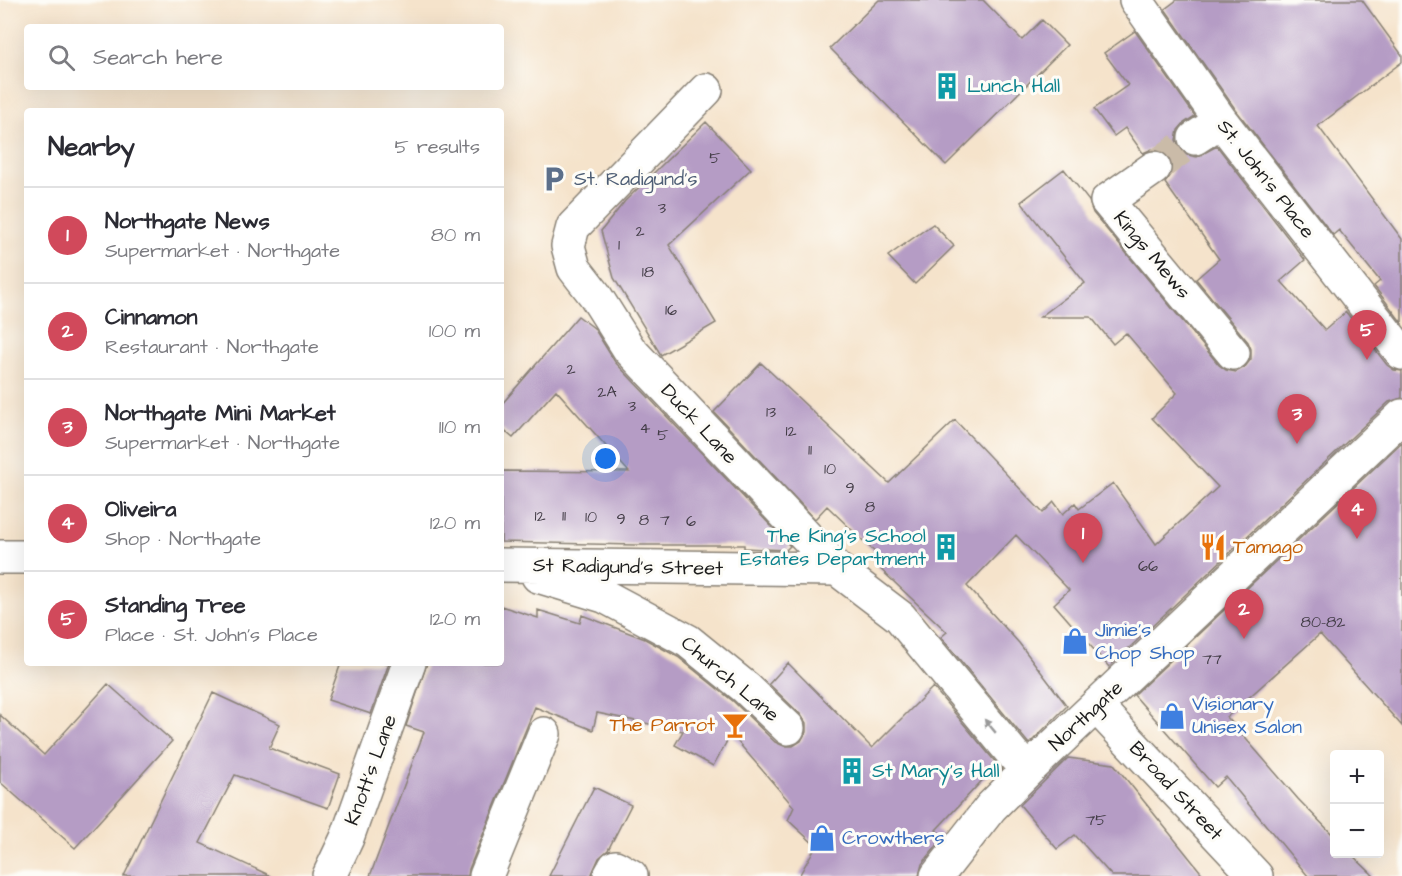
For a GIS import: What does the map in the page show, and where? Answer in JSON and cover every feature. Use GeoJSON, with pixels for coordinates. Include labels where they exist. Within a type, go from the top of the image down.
{"type":"FeatureCollection","features":[{"type":"Feature","properties":{"kind":"street","name":"St. John's Place"},"geometry":{"type":"LineString","coordinates":[[1136,0],[1208,129],[1402,353]]}},
{"type":"Feature","properties":{"kind":"street","name":"Duck Lane"},"geometry":{"type":"LineString","coordinates":[[706,90],[573,227],[568,246],[574,268],[595,294],[629,349],[837,569]]}},
{"type":"Feature","properties":{"kind":"street","name":"Kings Mews"},"geometry":{"type":"LineString","coordinates":[[1154,168],[1107,201],[1233,353]]}},
{"type":"Feature","properties":{"kind":"street","name":"Northgate"},"geometry":{"type":"LineString","coordinates":[[937,876],[991,807],[1027,771],[1402,416]]}},
{"type":"Feature","properties":{"kind":"street"},"geometry":{"type":"LineString","coordinates":[[0,557],[24,557]]}},
{"type":"Feature","properties":{"kind":"street","name":"St Radigund's Street"},"geometry":{"type":"LineString","coordinates":[[504,565],[837,569]]}},
{"type":"Feature","properties":{"kind":"street","name":"Church Lane"},"geometry":{"type":"LineString","coordinates":[[504,565],[604,596],[688,641],[746,687],[788,729]]}},
{"type":"Feature","properties":{"kind":"street"},"geometry":{"type":"LineString","coordinates":[[837,569],[900,617],[1027,771]]}},
{"type":"Feature","properties":{"kind":"street","name":"Knott's Lane"},"geometry":{"type":"LineString","coordinates":[[329,876],[347,838],[408,666]]}},
{"type":"Feature","properties":{"kind":"street","name":"Broad Street"},"geometry":{"type":"LineString","coordinates":[[1096,707],[1256,876]]}},
{"type":"Feature","properties":{"kind":"street"},"geometry":{"type":"LineString","coordinates":[[486,876],[544,734]]}},
{"type":"Feature","properties":{"kind":"street"},"geometry":{"type":"LineString","coordinates":[[610,876],[615,867],[631,876]]}},
{"type":"Feature","properties":{"kind":"building","name":"Lunch Hall"},"geometry":{"type":"Polygon","coordinates":[[[879,0],[983,0],[1022,40],[1042,20],[1067,45],[946,165],[830,48],[879,0]]]}},
{"type":"Feature","properties":{"kind":"building"},"geometry":{"type":"Polygon","coordinates":[[[1177,0],[1362,0],[1402,55],[1402,62],[1318,126],[1402,239],[1402,323],[1374,286],[1380,281],[1339,230],[1333,235],[1236,110],[1165,9],[1177,0]]]}},
{"type":"Feature","properties":{"kind":"building"},"geometry":{"type":"Polygon","coordinates":[[[1135,31],[1195,116],[1178,130],[1176,140],[1180,149],[1187,155],[1197,157],[1217,146],[1305,260],[1281,281],[1325,330],[1346,312],[1387,365],[1394,370],[1402,371],[1402,398],[1389,402],[1109,667],[1054,604],[1069,590],[1016,535],[967,586],[1019,643],[1067,706],[1029,744],[941,637],[947,632],[874,563],[880,557],[827,506],[815,519],[714,412],[761,363],[889,483],[955,420],[1043,513],[1054,502],[1063,514],[1075,503],[1079,509],[1113,483],[1156,544],[1218,487],[1152,418],[1177,393],[1126,333],[1113,344],[1091,317],[1040,317],[1085,283],[1021,202],[1064,169],[1089,201],[1093,213],[1219,365],[1226,370],[1236,372],[1245,367],[1251,359],[1248,342],[1196,279],[1219,259],[1165,183],[1173,167],[1170,158],[1161,151],[1152,149],[1143,153],[1125,128],[1114,136],[1094,109],[1128,85],[1104,53],[1135,31]]]}},
{"type":"Feature","properties":{"kind":"building"},"geometry":{"type":"Polygon","coordinates":[[[706,122],[751,169],[669,245],[716,323],[661,355],[614,278],[601,231],[625,201],[706,122]]]}},
{"type":"Feature","properties":{"kind":"building"},"geometry":{"type":"Polygon","coordinates":[[[933,224],[954,246],[915,284],[888,256],[933,224]]]}},
{"type":"Feature","properties":{"kind":"building"},"geometry":{"type":"Polygon","coordinates":[[[578,316],[594,328],[615,362],[790,546],[786,550],[744,548],[744,545],[504,542],[504,471],[629,472],[556,390],[513,438],[504,430],[504,402],[578,316]]]}},
{"type":"Feature","properties":{"kind":"building"},"geometry":{"type":"Polygon","coordinates":[[[1402,442],[1402,726],[1320,634],[1227,717],[1298,799],[1330,832],[1330,858],[1355,858],[1374,876],[1308,876],[1226,777],[1215,787],[1134,695],[1402,442]]]}},
{"type":"Feature","properties":{"kind":"building"},"geometry":{"type":"Polygon","coordinates":[[[504,607],[538,618],[538,610],[580,623],[582,615],[645,639],[678,657],[734,702],[775,742],[784,746],[793,746],[801,741],[806,732],[806,723],[801,715],[769,684],[788,663],[872,748],[933,687],[1002,770],[995,776],[991,771],[936,830],[944,837],[922,864],[919,876],[799,876],[816,846],[788,820],[794,807],[731,734],[713,766],[675,745],[683,731],[597,713],[593,730],[535,707],[468,876],[370,876],[424,732],[406,726],[426,666],[504,666],[504,607]]]}},
{"type":"Feature","properties":{"kind":"building"},"geometry":{"type":"Polygon","coordinates":[[[340,666],[388,666],[371,714],[328,700],[340,666]]]}},
{"type":"Feature","properties":{"kind":"building"},"geometry":{"type":"Polygon","coordinates":[[[108,684],[172,741],[75,848],[0,782],[0,715],[44,755],[108,684]]]}},
{"type":"Feature","properties":{"kind":"building"},"geometry":{"type":"Polygon","coordinates":[[[213,693],[280,724],[269,748],[340,774],[328,808],[235,775],[200,843],[271,876],[124,876],[213,693]]]}},
{"type":"Feature","properties":{"kind":"building"},"geometry":{"type":"Polygon","coordinates":[[[1068,758],[1114,764],[1204,876],[1112,876],[1075,835],[1057,849],[1020,805],[1068,758]]]}},
{"type":"Feature","properties":{"kind":"building"},"geometry":{"type":"Polygon","coordinates":[[[594,787],[631,805],[608,850],[599,858],[591,876],[549,876],[594,787]]]}},
{"type":"Feature","properties":{"kind":"tunnel"},"geometry":{"type":"LineString","coordinates":[[1154,168],[1195,138]]}},
{"type":"Feature","properties":{"kind":"place","name":"Lunch Hall"},"geometry":{"type":"Point","coordinates":[947,86]}},
{"type":"Feature","properties":{"kind":"place","name":"St. Radigund's"},"geometry":{"type":"Point","coordinates":[554,179]}},
{"type":"Feature","properties":{"kind":"place","name":"Standing Tree"},"geometry":{"type":"Point","coordinates":[1367,360]}},
{"type":"Feature","properties":{"kind":"place","name":"Northgate Mini Market"},"geometry":{"type":"Point","coordinates":[1297,444]}},
{"type":"Feature","properties":{"kind":"place","name":"Oliveira"},"geometry":{"type":"Point","coordinates":[1357,539]}},
{"type":"Feature","properties":{"kind":"place","name":"The King's School Estates Department"},"geometry":{"type":"Point","coordinates":[946,547]}},
{"type":"Feature","properties":{"kind":"place","name":"Tamago"},"geometry":{"type":"Point","coordinates":[1213,547]}},
{"type":"Feature","properties":{"kind":"place","name":"Northgate News"},"geometry":{"type":"Point","coordinates":[1083,563]}},
{"type":"Feature","properties":{"kind":"place","name":"Cinnamon"},"geometry":{"type":"Point","coordinates":[1244,639]}},
{"type":"Feature","properties":{"kind":"place","name":"Jimie's Chop Shop"},"geometry":{"type":"Point","coordinates":[1075,641]}},
{"type":"Feature","properties":{"kind":"place","name":"Visionary Unisex Salon"},"geometry":{"type":"Point","coordinates":[1172,716]}},
{"type":"Feature","properties":{"kind":"place","name":"The Parrot"},"geometry":{"type":"Point","coordinates":[735,725]}},
{"type":"Feature","properties":{"kind":"place","name":"St Mary's Hall"},"geometry":{"type":"Point","coordinates":[852,771]}},
{"type":"Feature","properties":{"kind":"place","name":"Crowthers"},"geometry":{"type":"Point","coordinates":[822,838]}}]}
